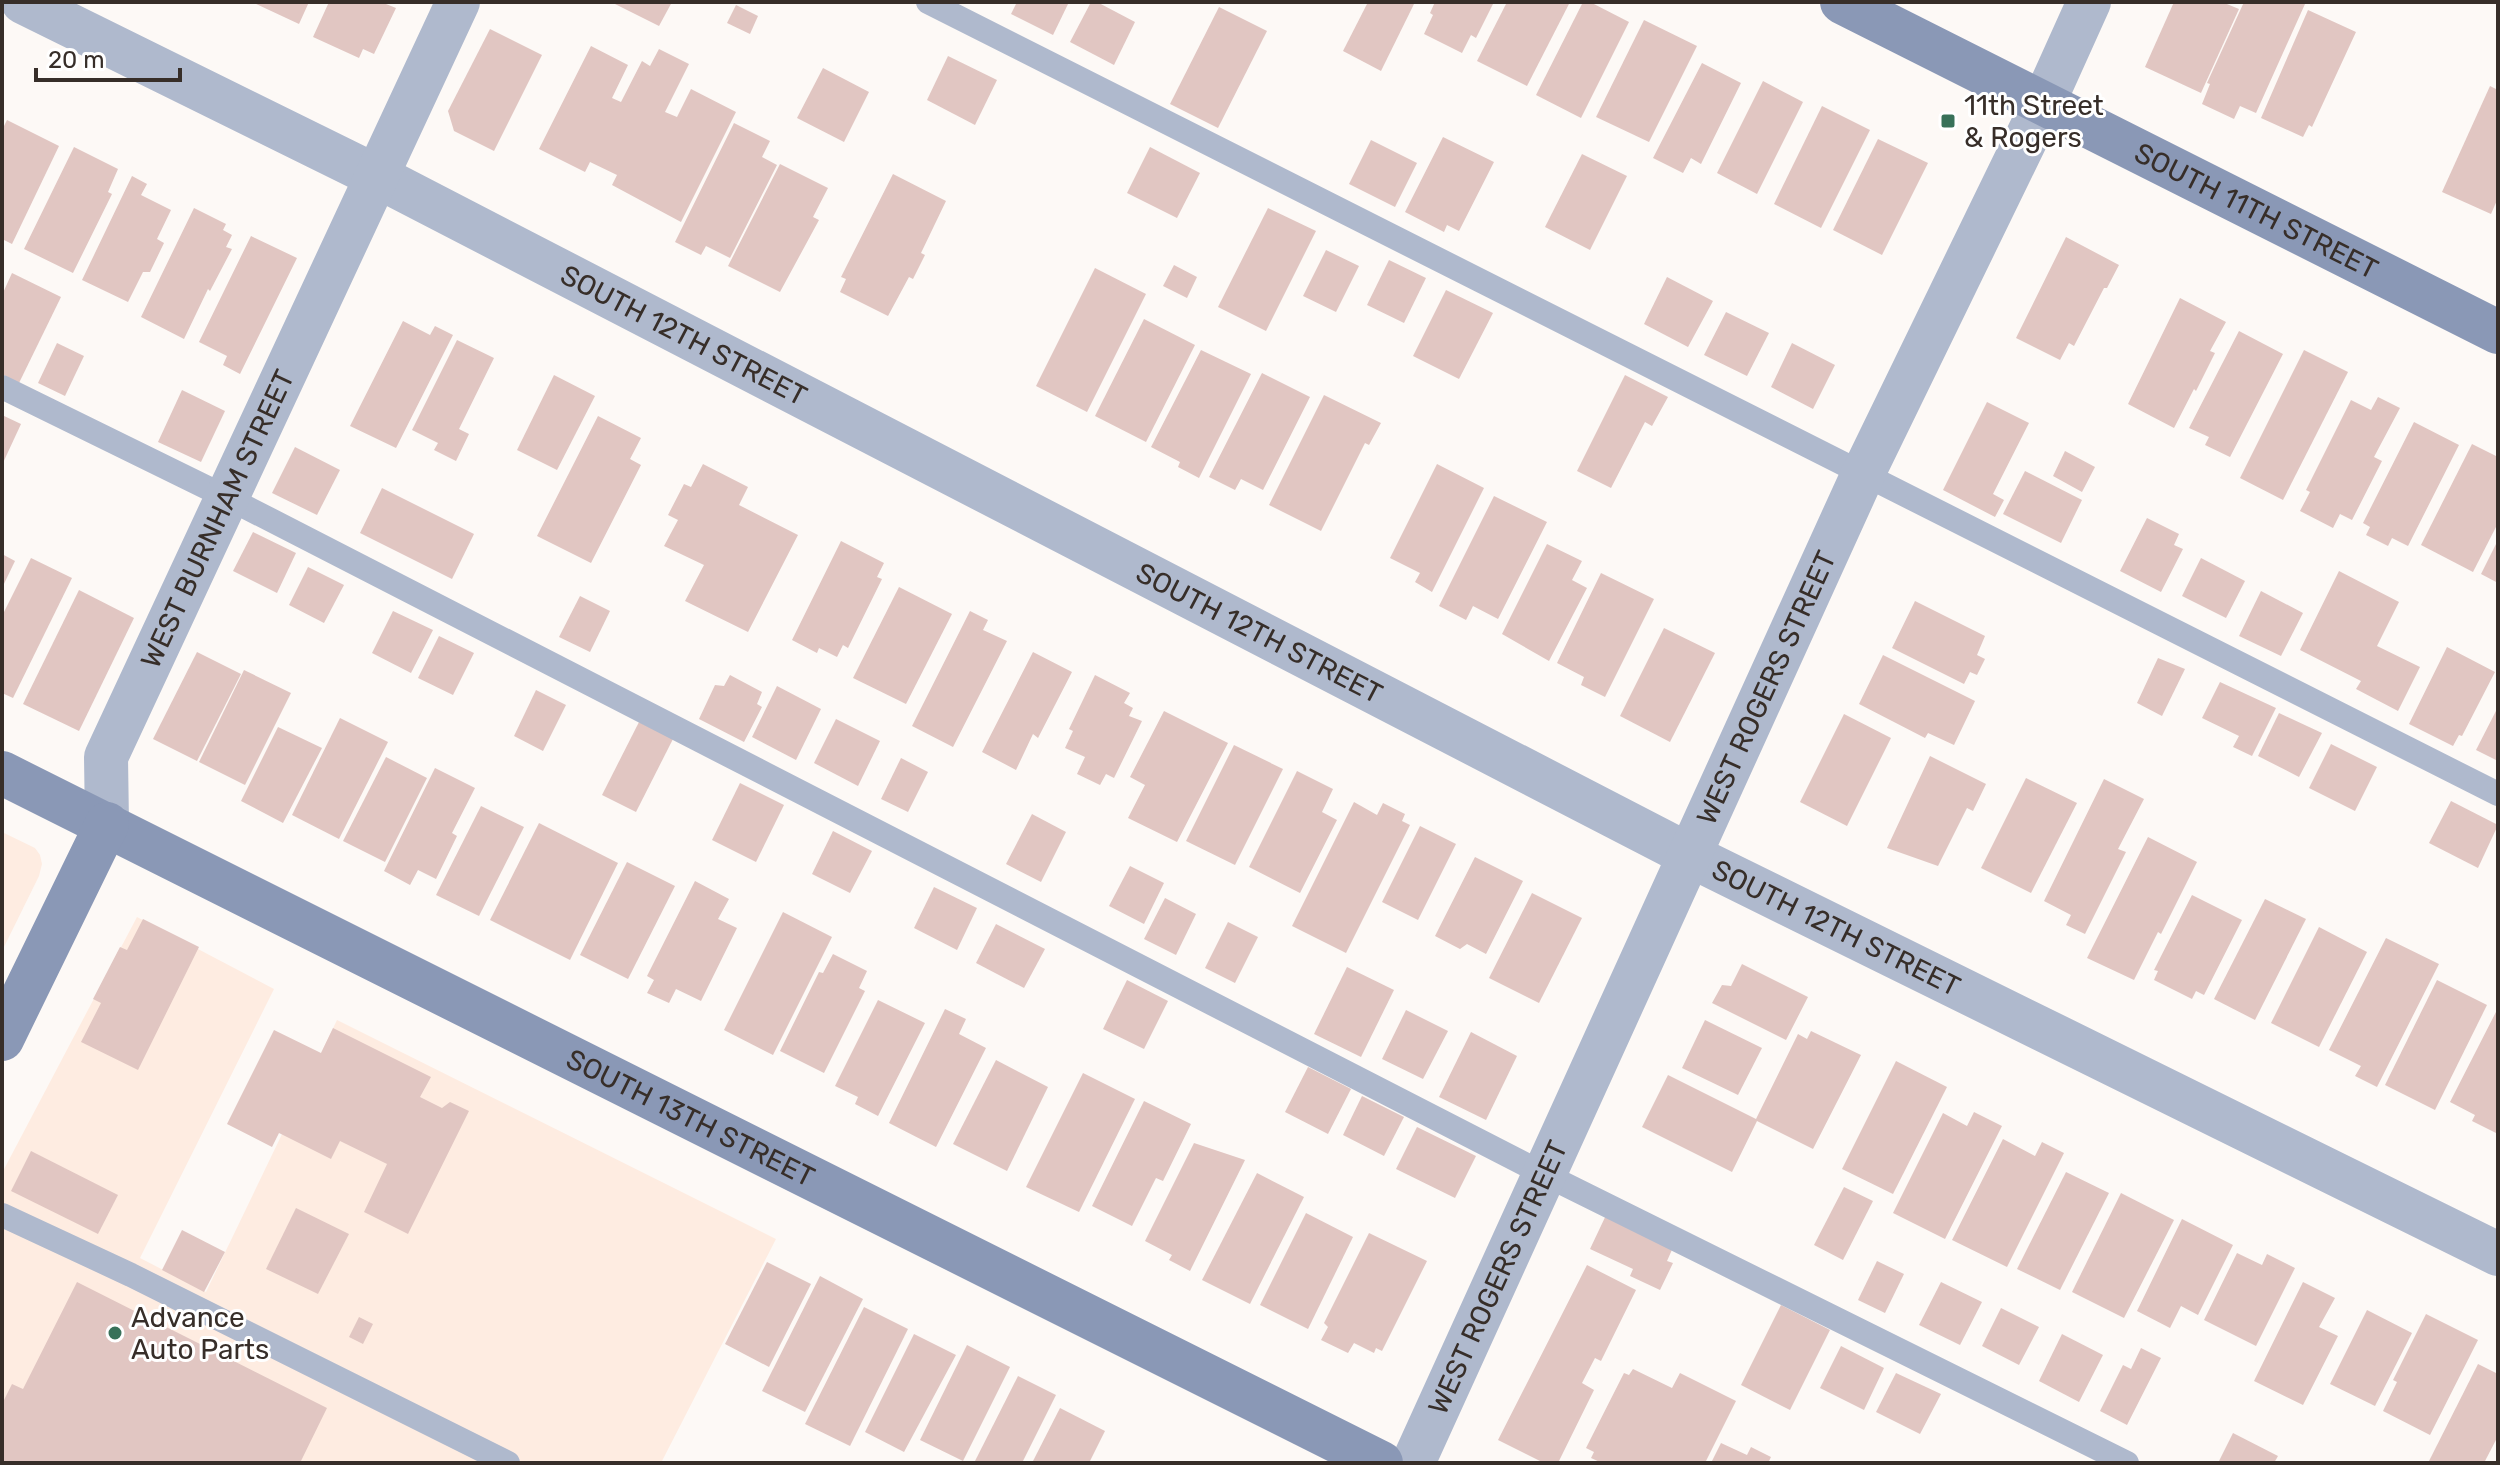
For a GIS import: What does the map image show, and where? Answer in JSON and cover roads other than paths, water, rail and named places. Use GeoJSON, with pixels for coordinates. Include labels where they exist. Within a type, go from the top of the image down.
{"type":"FeatureCollection","features":[{"type":"Feature","properties":{"kind":"street","name":"SOUTH 12TH STREET"},"geometry":{"type":"LineString","coordinates":[[23,2],[73,13],[378,177],[1689,855],[2498,1254]]}},
{"type":"Feature","properties":{"kind":"street","name":"WEST BURNHAM STREET"},"geometry":{"type":"LineString","coordinates":[[2,1039],[107,824],[106,757],[458,2]]}},
{"type":"Feature","properties":{"kind":"street","name":"SOUTH 11TH STREET"},"geometry":{"type":"LineString","coordinates":[[1842,2],[2498,332]]}},
{"type":"Feature","properties":{"kind":"street","name":"WEST ROGERS STREET"},"geometry":{"type":"LineString","coordinates":[[1413,1463],[1863,474],[2043,104],[2089,2]]}},
{"type":"Feature","properties":{"kind":"street","name":"SOUTH 13TH STREET"},"geometry":{"type":"LineString","coordinates":[[2,773],[1381,1463]]}},
{"type":"Feature","properties":{"kind":"lane"},"geometry":{"type":"LineString","coordinates":[[928,2],[2498,794]]}},
{"type":"Feature","properties":{"kind":"lane"},"geometry":{"type":"LineString","coordinates":[[2,387],[226,497],[1544,1174],[2127,1463]]}},
{"type":"Feature","properties":{"kind":"lane"},"geometry":{"type":"LineString","coordinates":[[2,1215],[131,1275],[508,1463]]}},
{"type":"Feature","properties":{"kind":"place","name":"11th Street & Rogers"},"geometry":{"type":"Point","coordinates":[1948,121]}},
{"type":"Feature","properties":{"kind":"place","name":"Advance Auto Parts"},"geometry":{"type":"Point","coordinates":[115,1333]}}]}
